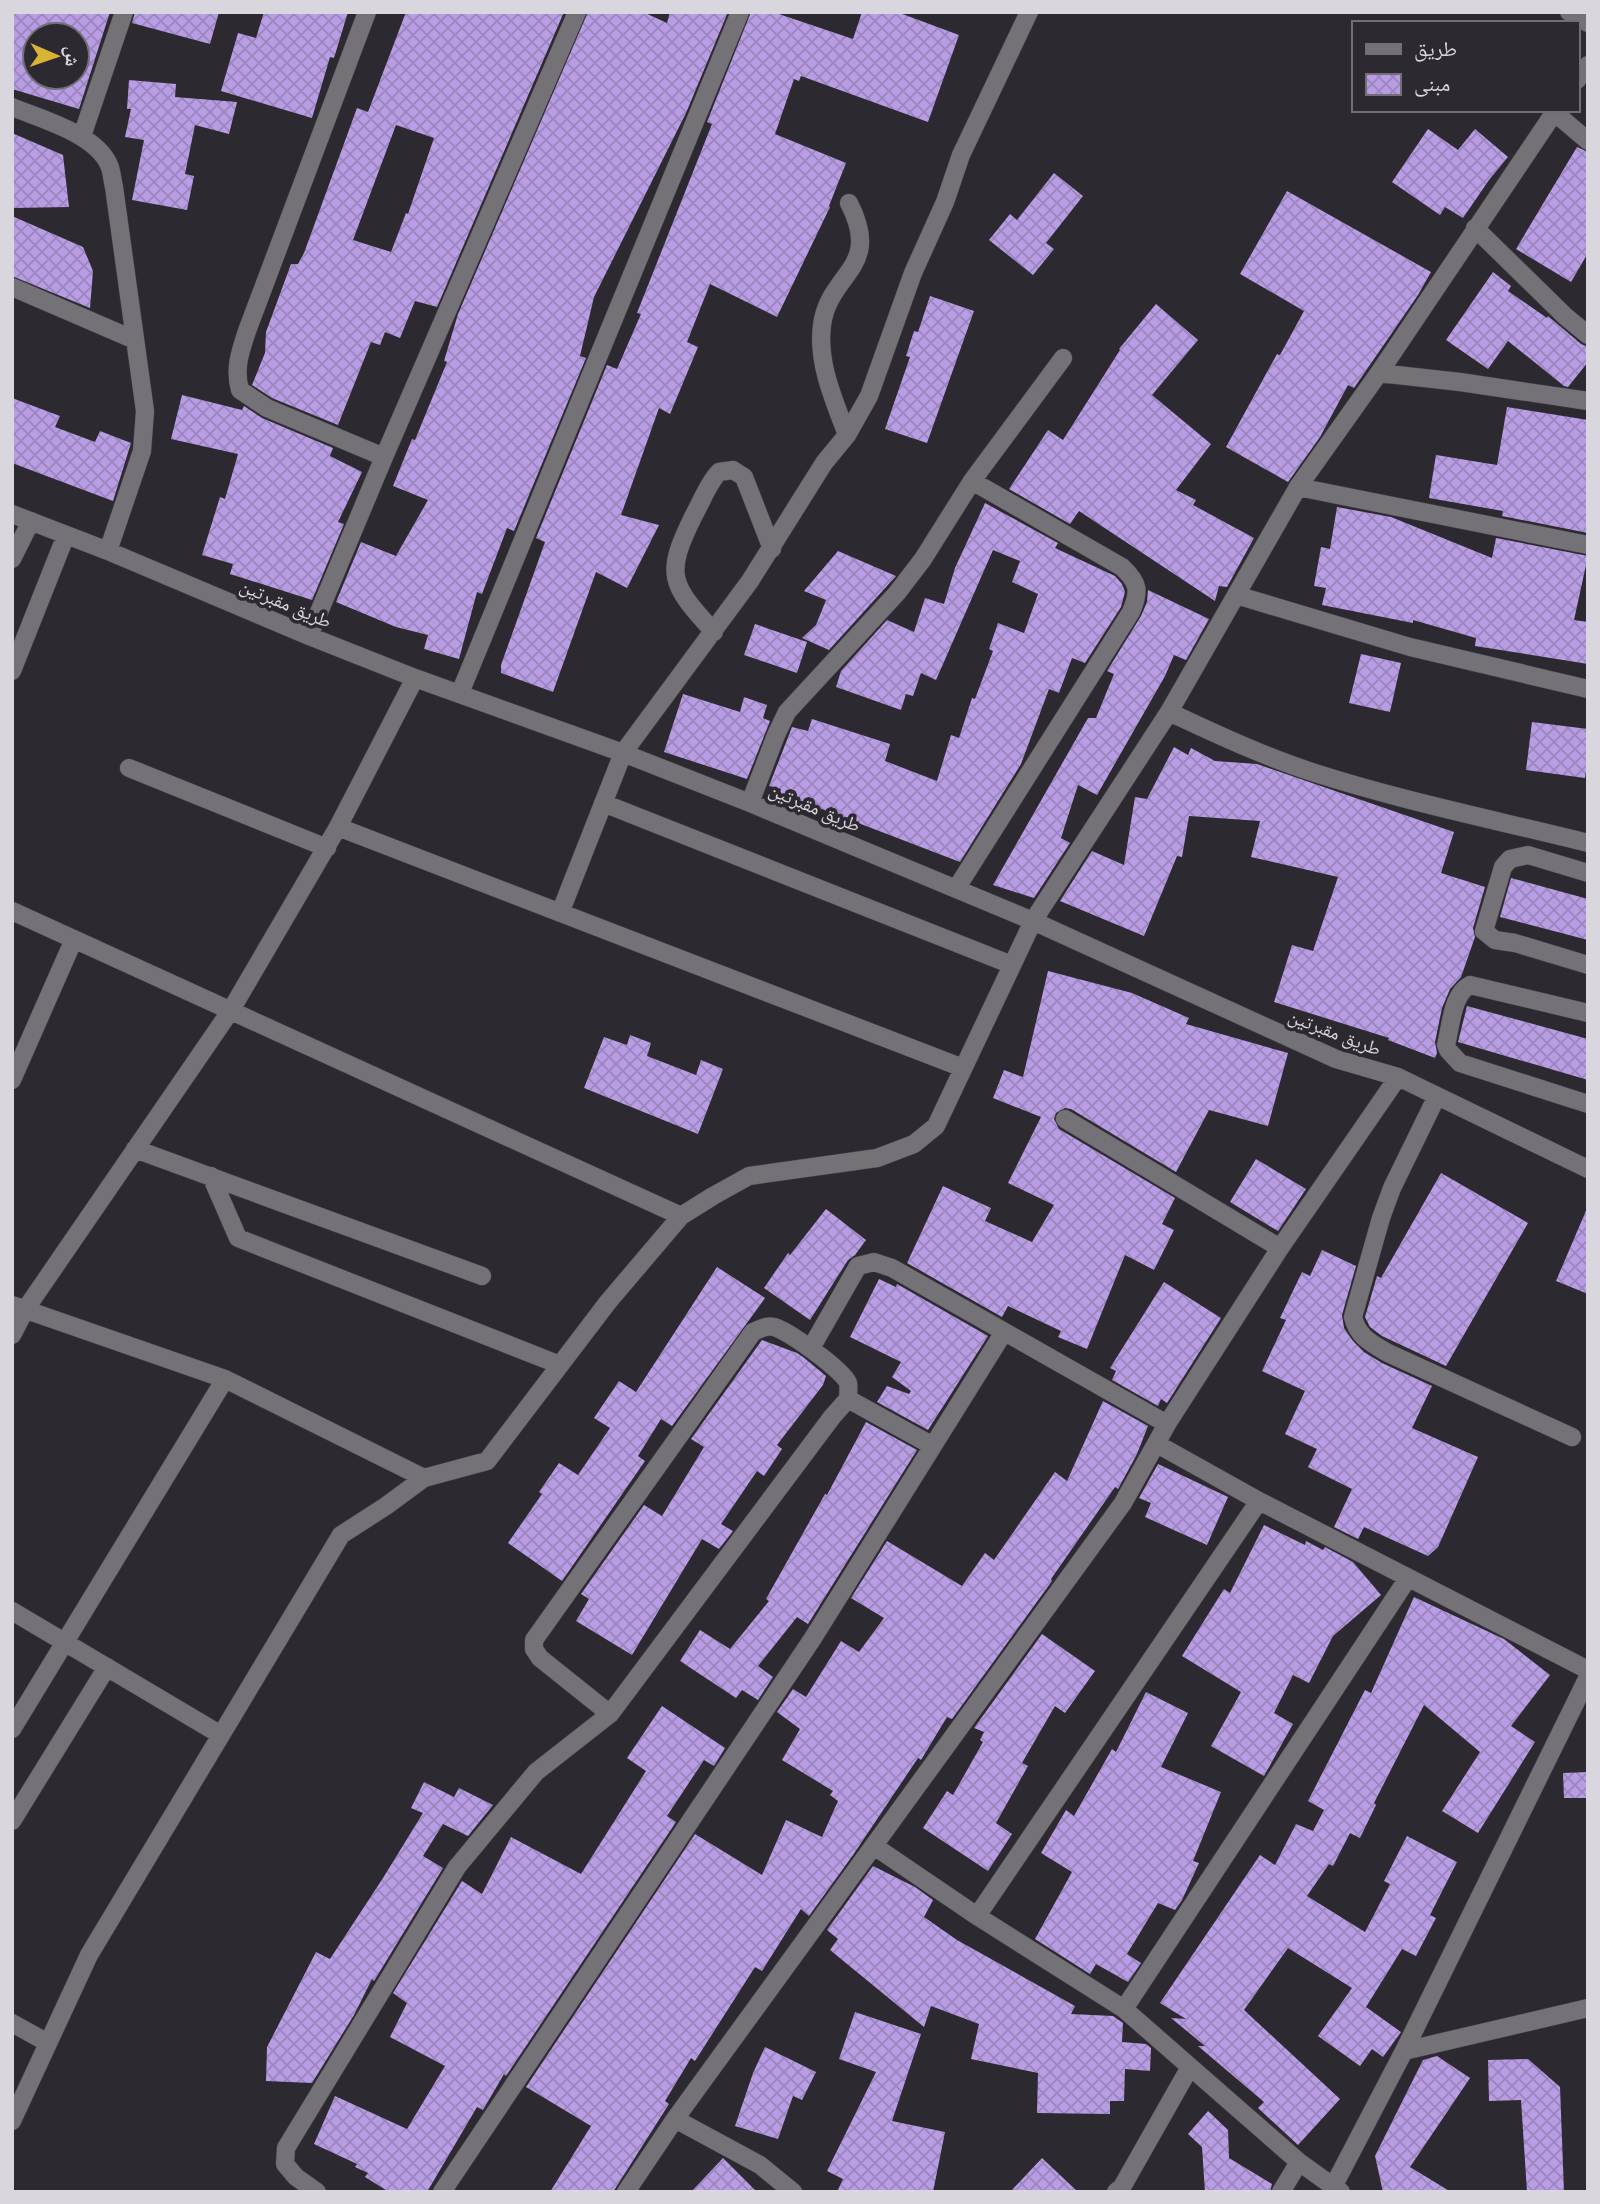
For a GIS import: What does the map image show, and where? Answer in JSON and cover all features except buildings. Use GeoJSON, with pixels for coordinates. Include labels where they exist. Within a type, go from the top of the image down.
{"type":"FeatureCollection","features":[{"type":"Feature","properties":{"kind":"street"},"geometry":{"type":"LineString","coordinates":[[82,136],[124,12]]}},
{"type":"Feature","properties":{"kind":"street"},"geometry":{"type":"LineString","coordinates":[[367,12],[239,353],[236,375],[240,390],[267,408],[384,457]]}},
{"type":"Feature","properties":{"kind":"street"},"geometry":{"type":"LineString","coordinates":[[309,636],[577,12]]}},
{"type":"Feature","properties":{"kind":"street"},"geometry":{"type":"LineString","coordinates":[[460,693],[740,12]]}},
{"type":"Feature","properties":{"kind":"street"},"geometry":{"type":"LineString","coordinates":[[560,913],[623,753],[714,632],[772,549],[824,463],[847,435],[869,396],[913,273],[945,202],[961,155],[1029,12]]}},
{"type":"Feature","properties":{"kind":"street"},"geometry":{"type":"LineString","coordinates":[[1569,12],[1588,23]]}},
{"type":"Feature","properties":{"kind":"street"},"geometry":{"type":"LineString","coordinates":[[12,107],[82,136],[97,148],[109,164],[143,392],[145,432],[142,451],[108,551]]}},
{"type":"Feature","properties":{"kind":"street"},"geometry":{"type":"LineString","coordinates":[[12,2121],[89,1955],[341,1535],[424,1478],[487,1461],[608,1302],[681,1216],[749,1176],[877,1158],[914,1144],[936,1126],[1033,921],[1169,712],[1298,488],[1379,373],[1554,112]]}},
{"type":"Feature","properties":{"kind":"street"},"geometry":{"type":"LineString","coordinates":[[1556,112],[1588,141]]}},
{"type":"Feature","properties":{"kind":"street"},"geometry":{"type":"LineString","coordinates":[[847,435],[829,387],[822,347],[822,325],[833,295],[849,274],[858,254],[861,234],[858,220],[849,202]]}},
{"type":"Feature","properties":{"kind":"street"},"geometry":{"type":"LineString","coordinates":[[1475,228],[1588,335]]}},
{"type":"Feature","properties":{"kind":"street"},"geometry":{"type":"LineString","coordinates":[[12,287],[135,340]]}},
{"type":"Feature","properties":{"kind":"street"},"geometry":{"type":"LineString","coordinates":[[750,803],[787,712],[897,593],[923,559],[972,481],[1063,358]]}},
{"type":"Feature","properties":{"kind":"street"},"geometry":{"type":"LineString","coordinates":[[1379,373],[1588,401]]}},
{"type":"Feature","properties":{"kind":"street"},"geometry":{"type":"LineString","coordinates":[[714,632],[681,593],[675,562],[681,542],[719,472],[733,470],[744,477],[772,549]]}},
{"type":"Feature","properties":{"kind":"street"},"geometry":{"type":"LineString","coordinates":[[956,889],[1124,624],[1137,599],[1134,579],[1122,567],[972,481]]}},
{"type":"Feature","properties":{"kind":"street"},"geometry":{"type":"LineString","coordinates":[[1298,488],[1588,545]]}},
{"type":"Feature","properties":{"kind":"street","name":"طريق مقبرتين"},"geometry":{"type":"LineString","coordinates":[[12,514],[415,678],[623,753],[750,803],[1033,921],[1336,1059],[1398,1077],[1588,1169]]}},
{"type":"Feature","properties":{"kind":"street"},"geometry":{"type":"LineString","coordinates":[[12,559],[31,521]]}},
{"type":"Feature","properties":{"kind":"street"},"geometry":{"type":"LineString","coordinates":[[12,671],[66,535]]}},
{"type":"Feature","properties":{"kind":"street"},"geometry":{"type":"LineString","coordinates":[[1236,595],[1410,647],[1588,689]]}},
{"type":"Feature","properties":{"kind":"street"},"geometry":{"type":"LineString","coordinates":[[12,1335],[19,1307],[135,1149],[231,1010],[327,848],[415,678]]}},
{"type":"Feature","properties":{"kind":"street"},"geometry":{"type":"LineString","coordinates":[[1169,712],[1250,749],[1311,772],[1588,844]]}},
{"type":"Feature","properties":{"kind":"street"},"geometry":{"type":"LineString","coordinates":[[129,768],[327,848]]}},
{"type":"Feature","properties":{"kind":"street"},"geometry":{"type":"LineString","coordinates":[[603,803],[1012,965]]}},
{"type":"Feature","properties":{"kind":"street"},"geometry":{"type":"LineString","coordinates":[[338,827],[963,1068]]}},
{"type":"Feature","properties":{"kind":"street"},"geometry":{"type":"LineString","coordinates":[[1588,873],[1528,855],[1510,859],[1503,867],[1484,931],[1495,940],[1515,943],[1588,965]]}},
{"type":"Feature","properties":{"kind":"street"},"geometry":{"type":"LineString","coordinates":[[12,911],[681,1216]]}},
{"type":"Feature","properties":{"kind":"street"},"geometry":{"type":"LineString","coordinates":[[12,1080],[74,939]]}},
{"type":"Feature","properties":{"kind":"street"},"geometry":{"type":"LineString","coordinates":[[1588,1013],[1471,985],[1458,997],[1446,1045],[1460,1063],[1588,1104]]}},
{"type":"Feature","properties":{"kind":"street"},"geometry":{"type":"LineString","coordinates":[[626,2192],[675,2119],[1123,1503],[1167,1424],[1280,1248],[1398,1077]]}},
{"type":"Feature","properties":{"kind":"street"},"geometry":{"type":"LineString","coordinates":[[1437,1096],[1392,1188],[1381,1218],[1353,1317],[1355,1326],[1363,1338],[1388,1353],[1572,1437]]}},
{"type":"Feature","properties":{"kind":"street"},"geometry":{"type":"LineString","coordinates":[[1065,1119],[1280,1248]]}},
{"type":"Feature","properties":{"kind":"street"},"geometry":{"type":"LineString","coordinates":[[135,1149],[482,1276]]}},
{"type":"Feature","properties":{"kind":"street"},"geometry":{"type":"LineString","coordinates":[[211,1177],[238,1238],[560,1365]]}},
{"type":"Feature","properties":{"kind":"street"},"geometry":{"type":"LineString","coordinates":[[811,1349],[858,1266],[874,1262],[891,1268],[1167,1424]]}},
{"type":"Feature","properties":{"kind":"street"},"geometry":{"type":"LineString","coordinates":[[19,1307],[225,1379],[424,1478]]}},
{"type":"Feature","properties":{"kind":"street"},"geometry":{"type":"LineString","coordinates":[[317,2192],[296,2177],[285,2164],[286,2148],[457,1867],[536,1772],[610,1714],[848,1399],[848,1384],[842,1374],[811,1349],[775,1327],[764,1326],[753,1332],[534,1640],[534,1649],[540,1658],[610,1714]]}},
{"type":"Feature","properties":{"kind":"street"},"geometry":{"type":"LineString","coordinates":[[442,2192],[813,1638],[1004,1332]]}},
{"type":"Feature","properties":{"kind":"street"},"geometry":{"type":"LineString","coordinates":[[12,1728],[225,1379]]}},
{"type":"Feature","properties":{"kind":"street"},"geometry":{"type":"LineString","coordinates":[[848,1399],[933,1446]]}},
{"type":"Feature","properties":{"kind":"street"},"geometry":{"type":"LineString","coordinates":[[1157,1444],[1259,1500],[1588,1670]]}},
{"type":"Feature","properties":{"kind":"street"},"geometry":{"type":"LineString","coordinates":[[977,1916],[1259,1500]]}},
{"type":"Feature","properties":{"kind":"street"},"geometry":{"type":"LineString","coordinates":[[1124,2009],[1408,1578]]}},
{"type":"Feature","properties":{"kind":"street"},"geometry":{"type":"LineString","coordinates":[[12,1611],[220,1735]]}},
{"type":"Feature","properties":{"kind":"street"},"geometry":{"type":"LineString","coordinates":[[12,1821],[107,1667]]}},
{"type":"Feature","properties":{"kind":"street"},"geometry":{"type":"LineString","coordinates":[[874,1846],[977,1916],[1124,2009],[1298,2162],[1337,2189],[1588,1677]]}},
{"type":"Feature","properties":{"kind":"street"},"geometry":{"type":"LineString","coordinates":[[1404,2051],[1588,2008]]}},
{"type":"Feature","properties":{"kind":"street"},"geometry":{"type":"LineString","coordinates":[[12,2023],[48,2043]]}},
{"type":"Feature","properties":{"kind":"street"},"geometry":{"type":"LineString","coordinates":[[1116,2192],[1122,2187],[1190,2067]]}},
{"type":"Feature","properties":{"kind":"street"},"geometry":{"type":"LineString","coordinates":[[675,2119],[760,2165],[793,2192]]}},
{"type":"Feature","properties":{"kind":"street"},"geometry":{"type":"LineString","coordinates":[[1281,2192],[1298,2162]]}}]}
